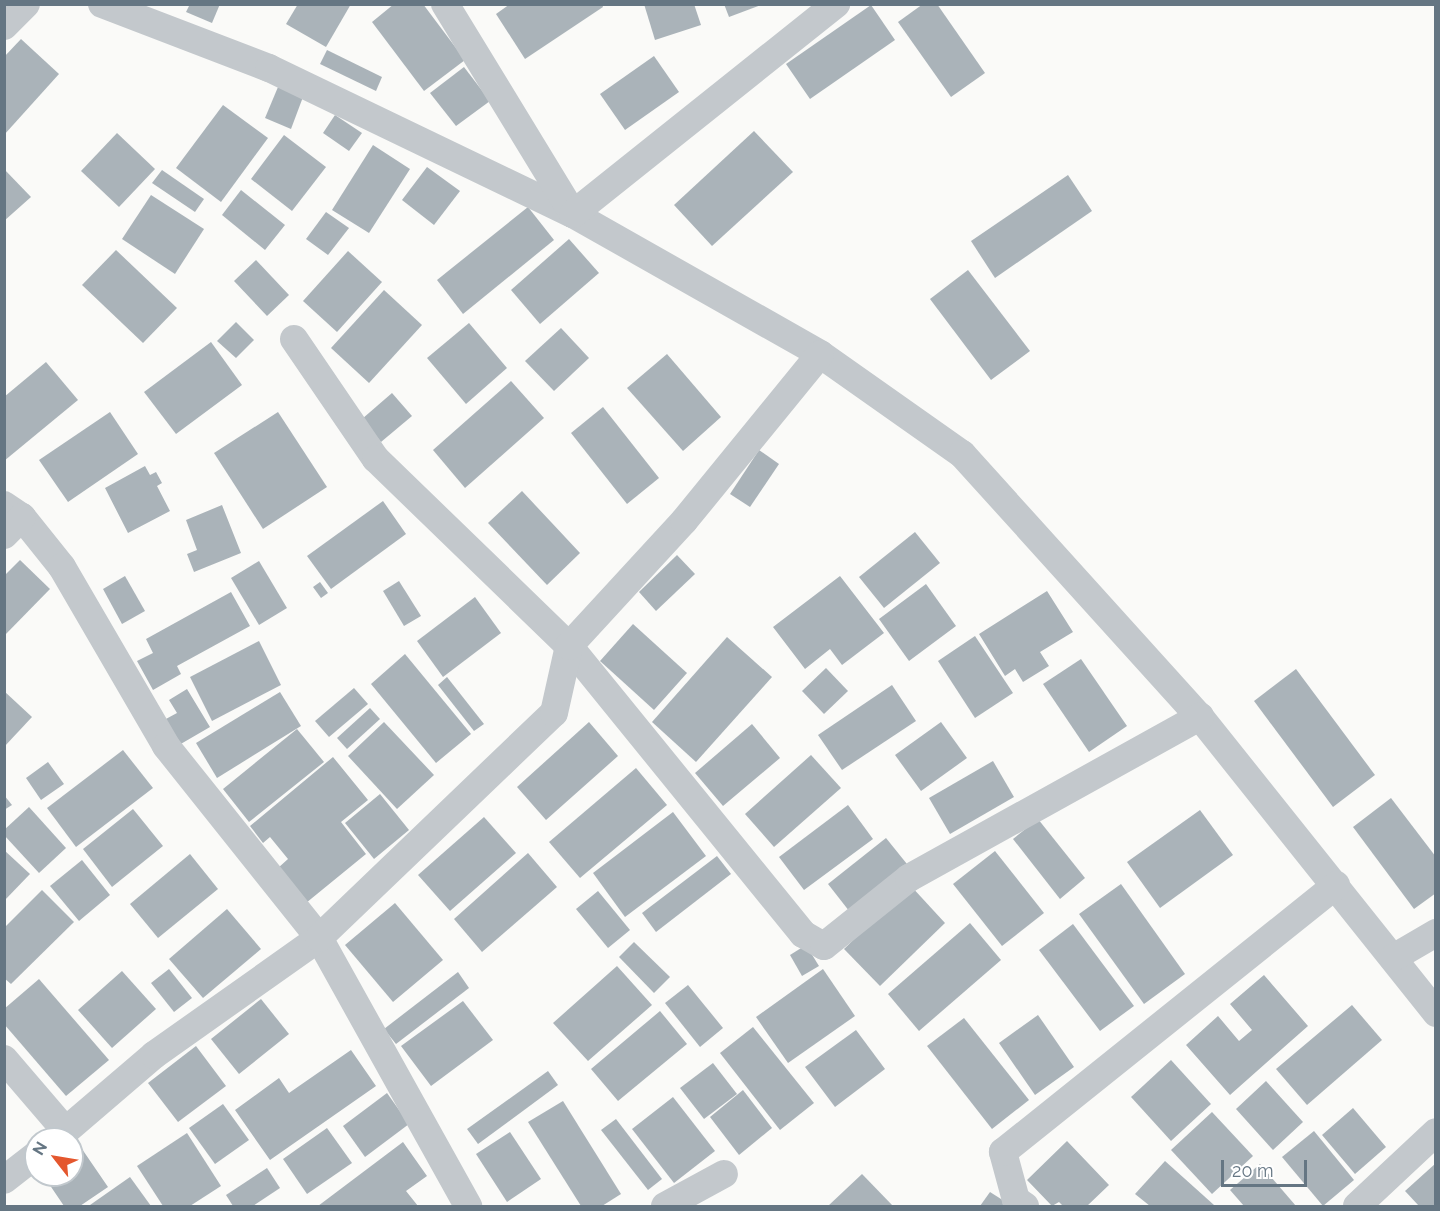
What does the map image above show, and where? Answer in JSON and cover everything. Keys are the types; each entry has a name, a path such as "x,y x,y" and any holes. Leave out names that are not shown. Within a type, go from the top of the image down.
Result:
{"street":[{"path":"4,26 26,4"},
{"path":"102,4 269,68 573,214 820,354 962,454 1200,717 1436,1013"},
{"path":"445,4 573,214"},
{"path":"573,214 836,4"},
{"path":"294,339 376,459 569,646 803,934 824,946 909,878 1200,717"},
{"path":"70,1127 154,1055 319,938 555,713 569,646 684,521 820,354"},
{"path":"10,519 62,567 166,746 319,938 468,1206"},
{"path":"1025,1206 1016,1200 1003,1152 1336,885"},
{"path":"1393,958 1436,933"},
{"path":"4,1059 55,1127"},
{"path":"1357,1206 1436,1132"},
{"path":"4,1180 24,1164"},
{"path":"665,1206 724,1174"}],"building":[{"path":"190,4 220,4 212,23 186,12"},
{"path":"298,4 351,4 326,47 286,24"},
{"path":"394,4 423,4 465,60 424,91 372,22"},
{"path":"510,4 602,4 603,7 525,59 496,14"},
{"path":"644,4 694,4 701,25 655,40"},
{"path":"724,4 761,4 761,5 729,17"},
{"path":"923,4 937,4 985,73 951,97 898,22"},
{"path":"871,5 895,40 810,99 786,64"},
{"path":"21,39 59,74 4,135 4,57"},
{"path":"327,50 382,77 376,91 320,64"},
{"path":"654,56 679,92 625,130 600,94"},
{"path":"464,67 490,101 456,126 430,93"},
{"path":"278,87 303,97 291,129 265,118"},
{"path":"223,105 268,138 221,202 176,168"},
{"path":"335,115 362,133 349,151 323,133"},
{"path":"754,131 793,172 712,246 674,205"},
{"path":"117,133 155,169 119,207 81,171"},
{"path":"284,135 326,167 292,211 251,179"},
{"path":"373,145 410,169 369,233 332,210"},
{"path":"427,167 460,191 434,225 402,200"},
{"path":"4,169 31,197 4,221"},
{"path":"162,170 204,199 195,212 152,183"},
{"path":"1068,175 1092,211 995,278 971,241"},
{"path":"241,190 285,225 265,250 222,215"},
{"path":"151,195 204,229 175,274 122,239"},
{"path":"528,207 554,240 463,314 437,280"},
{"path":"326,212 349,228 328,255 306,239"},
{"path":"569,239 599,273 540,324 511,290"},
{"path":"116,250 177,308 143,343 82,285"},
{"path":"348,251 382,282 337,332 303,301"},
{"path":"256,260 289,295 267,316 234,281"},
{"path":"968,270 1030,351 991,380 930,299"},
{"path":"384,290 422,325 369,383 331,348"},
{"path":"236,322 254,340 236,358 217,341"},
{"path":"469,323 507,368 466,404 427,358"},
{"path":"561,328 589,358 554,391 525,361"},
{"path":"211,342 242,385 176,434 144,392"},
{"path":"667,354 721,417 683,451 627,388"},
{"path":"46,362 78,400 4,461 4,397"},
{"path":"511,381 544,418 465,488 433,450"},
{"path":"392,393 412,416 381,442 362,419"},
{"path":"603,407 659,478 627,504 571,433"},
{"path":"110,412 138,454 68,502 39,460"},
{"path":"278,412 327,487 263,529 214,453"},
{"path":"759,450 779,464 750,507 730,494"},
{"path":"145,466 150,475 156,472 162,483 157,486 170,511 128,533 105,488"},
{"path":"522,491 580,553 547,585 488,523"},
{"path":"383,501 406,534 331,589 307,556"},
{"path":"222,505 241,553 194,572 187,554 197,550 186,520"},
{"path":"915,532 940,563 884,608 859,577"},
{"path":"677,555 695,574 656,611 639,592"},
{"path":"20,560 50,589 4,636 4,576"},
{"path":"259,561 287,608 259,625 231,578"},
{"path":"125,576 145,611 122,624 103,589"},
{"path":"840,576 884,633 842,665 830,649 805,669 773,627"},
{"path":"399,581 421,616 404,626 383,591"},
{"path":"320,582 328,593 321,598 313,587"},
{"path":"926,584 956,626 909,661 879,619"},
{"path":"1047,591 1073,632 1040,652 1049,666 1023,682 1015,669 1005,676 979,634"},
{"path":"231,592 250,626 177,666 181,674 153,690 137,661 153,653 146,639"},
{"path":"475,597 501,633 443,677 417,641"},
{"path":"633,624 687,673 654,710 600,661"},
{"path":"975,636 1013,693 975,718 938,661"},
{"path":"727,637 772,677 696,762 652,722"},
{"path":"259,641 281,685 212,721 190,677"},
{"path":"405,654 471,734 436,763 371,684"},
{"path":"1081,659 1127,726 1089,752 1043,684"},
{"path":"826,668 848,691 824,714 802,691"},
{"path":"1296,669 1375,775 1333,807 1254,701"},
{"path":"447,677 484,724 474,731 438,685"},
{"path":"892,685 916,721 842,770 818,735"},
{"path":"354,688 368,704 329,737 315,721"},
{"path":"187,689 210,727 179,745 164,720 177,713 169,700"},
{"path":"4,691 32,717 4,747"},
{"path":"280,692 301,726 217,778 196,743"},
{"path":"370,708 380,719 347,749 337,738"},
{"path":"384,722 434,775 397,809 348,756"},
{"path":"589,722 618,756 546,820 517,787"},
{"path":"941,722 967,758 921,791 895,755"},
{"path":"752,724 780,758 723,806 695,773"},
{"path":"297,729 324,762 249,822 223,789"},
{"path":"123,750 153,788 76,847 47,808"},
{"path":"811,755 841,788 774,847 745,814"},
{"path":"333,757 368,800 341,822 366,854 306,903 278,868 288,859 270,837 263,843 250,826"},
{"path":"993,761 1014,797 950,834 929,798"},
{"path":"48,762 64,784 41,800 26,778"},
{"path":"636,768 667,805 580,878 549,842"},
{"path":"380,794 409,830 374,859 345,823"},
{"path":"4,795 12,805 4,810"},
{"path":"1391,798 1436,857 1436,893 1414,909 1353,827"},
{"path":"848,805 873,839 804,890 779,857"},
{"path":"29,807 66,848 39,873 4,835 4,830"},
{"path":"133,809 163,846 112,887 83,849"},
{"path":"1200,810 1233,855 1160,908 1127,862"},
{"path":"673,812 706,856 625,917 593,873"},
{"path":"484,817 516,853 450,911 418,875"},
{"path":"1038,819 1085,878 1060,899 1013,839"},
{"path":"886,838 911,869 853,916 828,884"},
{"path":"4,850 30,874 4,901"},
{"path":"995,851 1044,913 1002,946 953,884"},
{"path":"528,853 557,887 482,952 454,919"},
{"path":"190,854 218,889 158,938 130,904"},
{"path":"717,856 731,874 656,932 642,913"},
{"path":"82,860 110,895 79,921 50,886"},
{"path":"1121,884 1185,974 1144,1004 1079,914"},
{"path":"910,885 945,923 880,986 844,949"},
{"path":"42,890 74,922 11,984 4,978 4,928"},
{"path":"598,891 630,930 608,948 576,909"},
{"path":"395,903 443,960 393,1002 345,945"},
{"path":"227,909 261,949 203,998 169,959"},
{"path":"970,923 1001,960 919,1031 888,994"},
{"path":"1073,924 1134,1006 1100,1031 1039,950"},
{"path":"634,942 670,977 654,993 619,957"},
{"path":"806,945 819,966 802,976 790,955"},
{"path":"617,966 652,1005 588,1061 553,1023"},
{"path":"169,969 192,998 174,1012 151,983"},
{"path":"823,969 855,1016 788,1063 756,1017"},
{"path":"122,971 156,1009 112,1048 78,1010"},
{"path":"458,972 469,988 396,1044 384,1029"},
{"path":"1264,975 1308,1026 1230,1095 1186,1045 1218,1016 1239,1041 1252,1030 1230,1004"},
{"path":"39,979 109,1060 66,1096 4,1024 4,1009"},
{"path":"688,985 723,1028 700,1047 665,1003"},
{"path":"261,999 289,1034 239,1074 211,1039"},
{"path":"463,1001 493,1040 431,1086 401,1046"},
{"path":"1352,1005 1382,1040 1307,1105 1276,1069"},
{"path":"660,1011 687,1044 618,1101 591,1069"},
{"path":"1038,1015 1074,1067 1035,1095 999,1043"},
{"path":"964,1018 1029,1100 992,1129 927,1046"},
{"path":"753,1027 814,1103 780,1130 720,1053"},
{"path":"856,1030 885,1069 835,1107 805,1067"},
{"path":"196,1046 226,1086 178,1122 148,1083"},
{"path":"351,1050 376,1086 270,1160 235,1110 279,1078 289,1093"},
{"path":"1171,1060 1211,1104 1171,1141 1131,1097"},
{"path":"713,1063 737,1094 704,1119 680,1088"},
{"path":"548,1071 558,1085 478,1144 467,1129"},
{"path":"1266,1081 1303,1122 1273,1150 1236,1109"},
{"path":"743,1090 772,1128 739,1155 710,1117"},
{"path":"387,1093 409,1124 365,1157 343,1126"},
{"path":"673,1097 715,1151 674,1183 632,1129"},
{"path":"563,1101 621,1194 602,1206 581,1206 528,1122"},
{"path":"223,1104 249,1140 215,1164 189,1128"},
{"path":"1353,1108 1386,1147 1355,1174 1322,1135"},
{"path":"1212,1112 1253,1156 1212,1194 1171,1150"},
{"path":"616,1119 662,1179 648,1190 601,1130"},
{"path":"327,1128 352,1163 307,1194 283,1159"},
{"path":"1314,1131 1354,1180 1323,1206 1282,1157"},
{"path":"510,1132 541,1179 507,1202 476,1154"},
{"path":"187,1133 221,1186 190,1206 163,1206 137,1166"},
{"path":"1067,1141 1109,1185 1087,1206 1063,1206 1059,1202 1052,1206 1027,1180"},
{"path":"403,1142 427,1176 406,1191 418,1206 318,1206"},
{"path":"84,1152 108,1187 80,1206 64,1206 51,1187 84,1187"},
{"path":"1165,1161 1214,1205 1150,1206 1135,1194"},
{"path":"1436,1163 1436,1206 1419,1206 1405,1191"},
{"path":"1260,1164 1296,1206 1244,1206 1230,1190"},
{"path":"267,1168 280,1188 253,1206 233,1206 226,1195"},
{"path":"862,1174 893,1206 828,1206"},
{"path":"130,1177 151,1206 90,1205"},
{"path":"990,1192 1012,1206 980,1206"}]}
